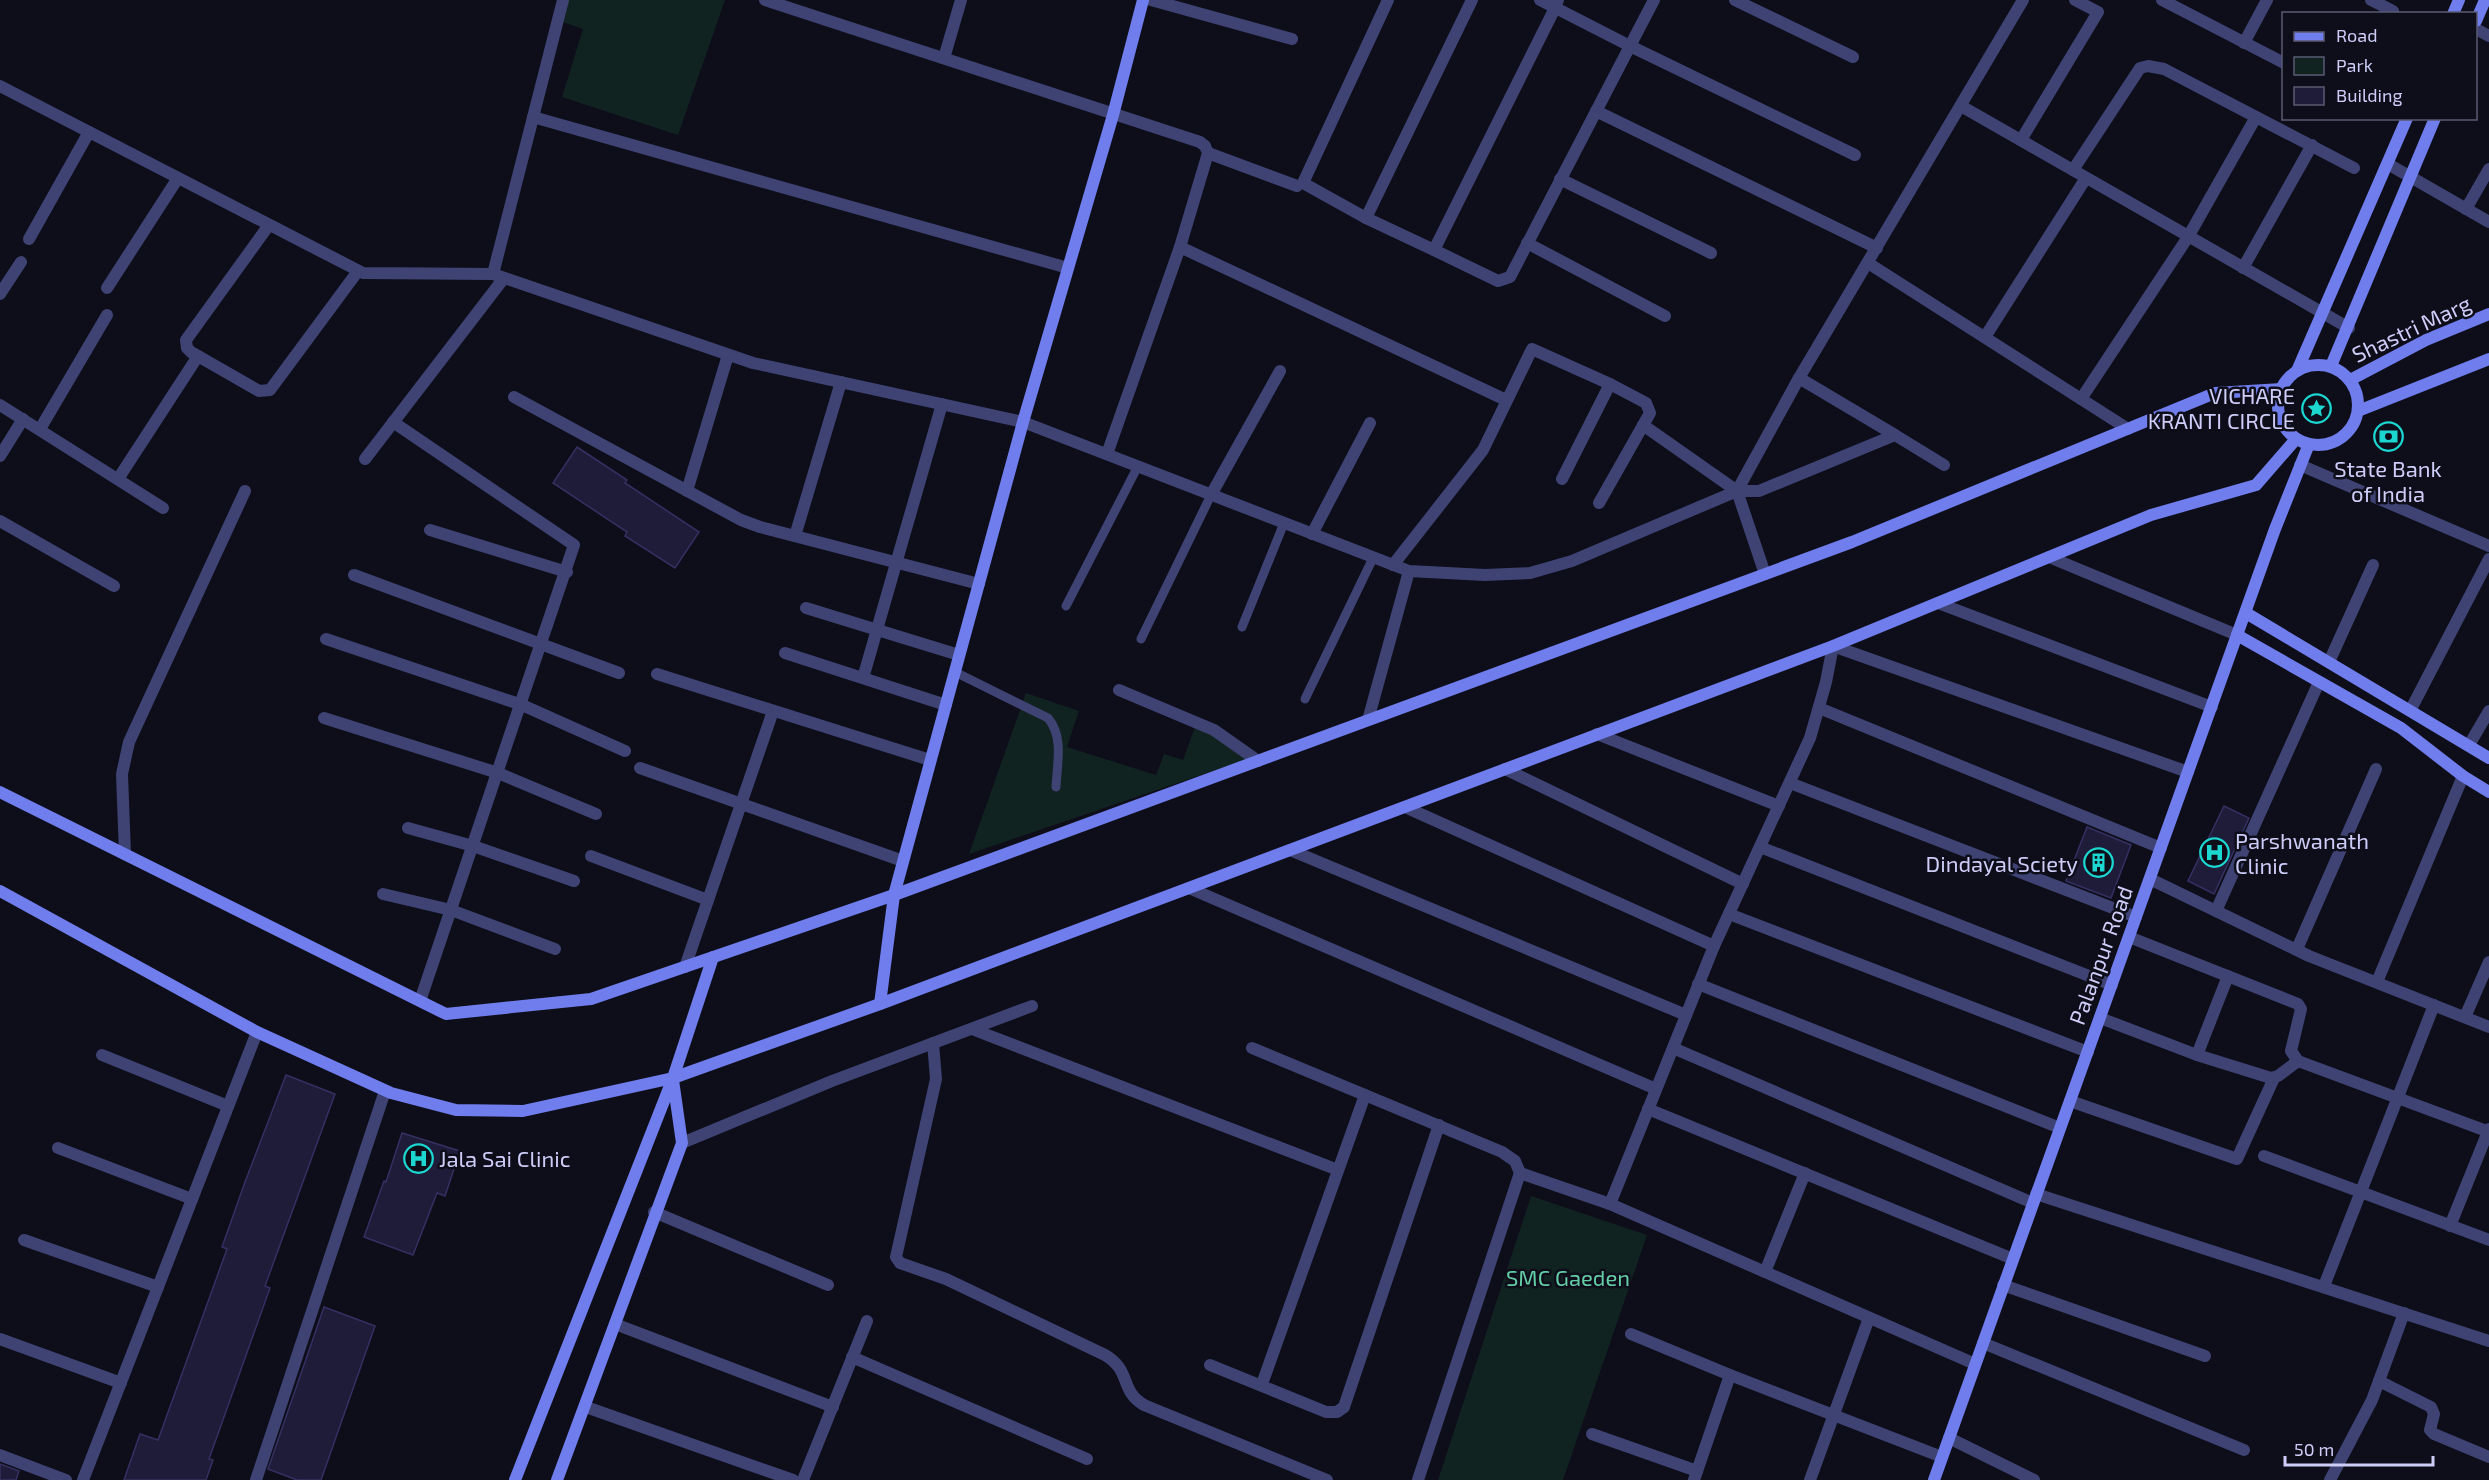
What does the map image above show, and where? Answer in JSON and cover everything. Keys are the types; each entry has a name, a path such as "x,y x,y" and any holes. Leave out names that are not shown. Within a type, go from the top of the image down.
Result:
{"street":[{"path":"365,459 498,276 533,117 563,0"},
{"path":"765,0 790,3 1113,115 1200,142 1205,146 1208,153 1180,248 1107,454"},
{"path":"945,58 962,0"},
{"path":"880,1004 894,895 1023,422 1113,115 1143,0"},
{"path":"1151,0 1292,39"},
{"path":"1388,0 1303,183 1366,218 1498,281 1506,281 1654,0"},
{"path":"1366,218 1472,0"},
{"path":"1540,0 1556,4 1630,46 1855,155"},
{"path":"1735,0 1853,57"},
{"path":"1737,491 1799,378 2023,0"},
{"path":"2021,140 2098,12 2075,0"},
{"path":"2162,0 2282,62"},
{"path":"2244,43 2267,0"},
{"path":"2371,0 2393,11"},
{"path":"2477,17 2485,0"},
{"path":"1434,250 1556,4"},
{"path":"2073,170 2140,68 2148,66 2164,69 2354,168"},
{"path":"2,92 88,132 363,273 498,276 753,363 1023,422 1409,571 1485,575 1530,573 1572,561 1737,491 1759,491 1895,435"},
{"path":"1961,106 2349,328"},
{"path":"1596,111 1876,248"},
{"path":"533,117 1068,268"},
{"path":"2081,399 2188,237 2256,117"},
{"path":"2297,371 2308,366 2331,366 2350,380 2359,399 2358,411 2346,434 2335,442 2322,445 2309,444 2296,439 2282,422 2278,400 2282,389 2297,371 2407,120"},
{"path":"2331,366 2349,328 2434,120"},
{"path":"29,239 88,132"},
{"path":"2243,268 2312,145"},
{"path":"1208,153 1297,186"},
{"path":"2388,164 2489,222"},
{"path":"2466,209 2489,169"},
{"path":"107,288 178,178"},
{"path":"1560,178 1711,254"},
{"path":"1985,337 2086,178"},
{"path":"269,225 186,340 187,348 198,357 259,391 270,390 358,271"},
{"path":"1527,243 1665,316"},
{"path":"1180,248 1506,400"},
{"path":"0,294 21,262"},
{"path":"1868,263 2128,429"},
{"name":"Shastri Marg","path":"2350,380 2426,340 2489,314"},
{"path":"40,429 107,315"},
{"path":"1393,565 1483,450 1532,349 1610,384 1650,408 1650,413 1599,503"},
{"path":"687,491 728,355"},
{"path":"118,479 198,357"},
{"path":"2358,411 2489,359"},
{"path":"1211,495 1280,371"},
{"path":"1799,378 1944,465"},
{"path":"795,536 841,382"},
{"path":"1562,479 1610,384"},
{"path":"0,792 446,1014 591,999 894,895 1852,542 2215,393 2282,389"},
{"path":"514,397 741,520 979,584"},
{"path":"863,678 875,629 898,563 942,404"},
{"path":"0,405 163,508"},
{"path":"0,456 23,419"},
{"path":"393,422 572,541 574,550 420,1001"},
{"path":"1312,534 1370,423"},
{"path":"1643,425 1737,491 1765,574"},
{"path":"0,891 257,1032 385,1091 456,1110 523,1111 673,1078 880,1004 1833,646 2151,515 2256,485 2296,439"},
{"name":"Palanpur Road","path":"1934,1480 2237,635 2309,444"},
{"path":"2300,465 2489,546"},
{"path":"125,854 122,774 129,742 245,491"},
{"path":"0,521 114,586"},
{"path":"430,530 567,573"},
{"path":"2049,557 2237,635 2401,728 2463,776 2489,792"},
{"path":"2411,709 2489,559"},
{"path":"2329,662 2373,565"},
{"path":"1368,720 1409,571"},
{"path":"354,575 619,673"},
{"path":"1938,603 2212,707"},
{"path":"806,608 959,655"},
{"path":"2246,612 2411,709 2489,758"},
{"path":"326,639 522,705 626,751"},
{"path":"1610,1204 1714,946 1810,738 1833,646"},
{"path":"1833,646 2188,772"},
{"path":"785,653 946,705"},
{"path":"657,674 930,760"},
{"path":"2216,911 2319,682"},
{"path":"1119,690 1214,730 1258,760"},
{"path":"1819,708 2161,848"},
{"path":"685,967 773,711"},
{"path":"2469,745 2489,711"},
{"path":"324,718 498,773 596,814"},
{"path":"1597,734 1779,806"},
{"path":"640,768 903,861"},
{"path":"1505,769 1743,884"},
{"path":"2297,949 2376,769"},
{"path":"2377,982 2463,776"},
{"path":"1790,783 2136,917"},
{"path":"1404,807 1714,946"},
{"path":"408,828 473,846 574,881"},
{"path":"1760,847 2112,985"},
{"path":"1290,850 1686,1016"},
{"path":"591,856 708,900"},
{"path":"2150,879 2297,949 2489,1027"},
{"path":"1189,888 1656,1089"},
{"path":"383,894 451,910 555,949"},
{"path":"1728,914 2088,1052"},
{"path":"2129,937 2298,1004 2301,1009 2291,1051 2298,1061 2488,1131 2450,1226"},
{"path":"515,1480 638,1161 673,1078 713,957"},
{"path":"2465,1017 2489,963"},
{"path":"2197,1055 2228,976"},
{"path":"1698,984 2060,1128"},
{"path":"2324,1286 2434,1005"},
{"path":"682,1143 832,1081 1032,1006"},
{"path":"2100,1017 2197,1055 2274,1078"},
{"path":"972,1029 1338,1170"},
{"path":"83,1480 257,1032"},
{"path":"933,1043 936,1079 896,1257 900,1263 946,1279 1105,1355 1116,1362 1125,1376 1131,1398 1144,1405 1327,1480"},
{"path":"1252,1048 1502,1152 1515,1161 1520,1173 1418,1480"},
{"path":"1673,1048 2035,1198 2324,1286 2489,1341"},
{"path":"102,1055 228,1106"},
{"path":"2070,1101 2237,1160 2274,1078 2298,1061"},
{"path":"557,1480 586,1407 654,1212 682,1143 673,1078"},
{"path":"256,1480 385,1091"},
{"path":"1262,1384 1365,1095"},
{"path":"1648,1109 2013,1259"},
{"path":"1210,1365 1262,1384 1326,1412 1337,1412 1344,1407 1439,1125"},
{"path":"58,1148 192,1199"},
{"path":"2264,1156 2489,1240"},
{"path":"1520,1173 1610,1204 1975,1364"},
{"path":"1766,1272 1805,1173"},
{"path":"654,1212 828,1285"},
{"path":"24,1240 158,1287"},
{"path":"2003,1285 2205,1356"},
{"path":"2330,1480 2379,1381 2404,1312"},
{"path":"1810,1480 1869,1318"},
{"path":"803,1480 867,1321"},
{"path":"615,1324 832,1407"},
{"path":"1631,1334 1942,1457"},
{"path":"0,1339 121,1383"},
{"path":"1983,1343 2244,1450"},
{"path":"852,1358 1087,1459"},
{"path":"1592,1434 1695,1476 1730,1375"},
{"path":"2379,1381 2431,1407 2434,1410 2430,1430 2434,1434 2489,1457"},
{"path":"586,1407 793,1480"},
{"path":"1949,1438 2034,1480"},
{"path":"0,1455 66,1480"}],"lane":[{"path":"1066,606 1138,466"},
{"path":"1141,639 1211,495"},
{"path":"1242,627 1284,523"},
{"path":"1305,699 1373,558"},
{"path":"955,672 1048,718 1056,728 1058,740 1056,787"}],"green space":[{"path":"568,0 725,0 678,135 562,97 583,29 563,22"},
{"path":"1026,693 1079,711 1067,747 1156,775 1164,754 1183,760 1196,724 1251,758 969,854"},
{"name":"SMC Gaeden","path":"1531,1196 1647,1235 1563,1480 1438,1480"}],"building":[{"path":"577,447 627,480 625,483 699,532 675,568 625,536 627,532 553,483"},
{"path":"2224,806 2249,818 2214,894 2188,881"},
{"name":"Dindayal Sciety","path":"2087,827 2131,845 2111,898 2066,881"},
{"path":"286,1075 335,1094 265,1286 270,1288 209,1459 213,1460 206,1480 124,1480 140,1434 158,1440 227,1249 222,1247"},
{"path":"402,1133 460,1151 445,1196 437,1193 413,1255 364,1237"},
{"path":"324,1307 375,1326 321,1480 297,1480 268,1469"},
{"path":"0,1464 19,1471 16,1480 0,1480"}],"place":[{"name":"VICHARE KRANTI CIRCLE","path":"2316,408"},
{"name":"State Bank of India","path":"2388,436"},
{"name":"Parshwanath Clinic","path":"2214,853"},
{"name":"Dindayal Sciety","path":"2099,863"},
{"name":"Jala Sai Clinic","path":"418,1158"}]}
